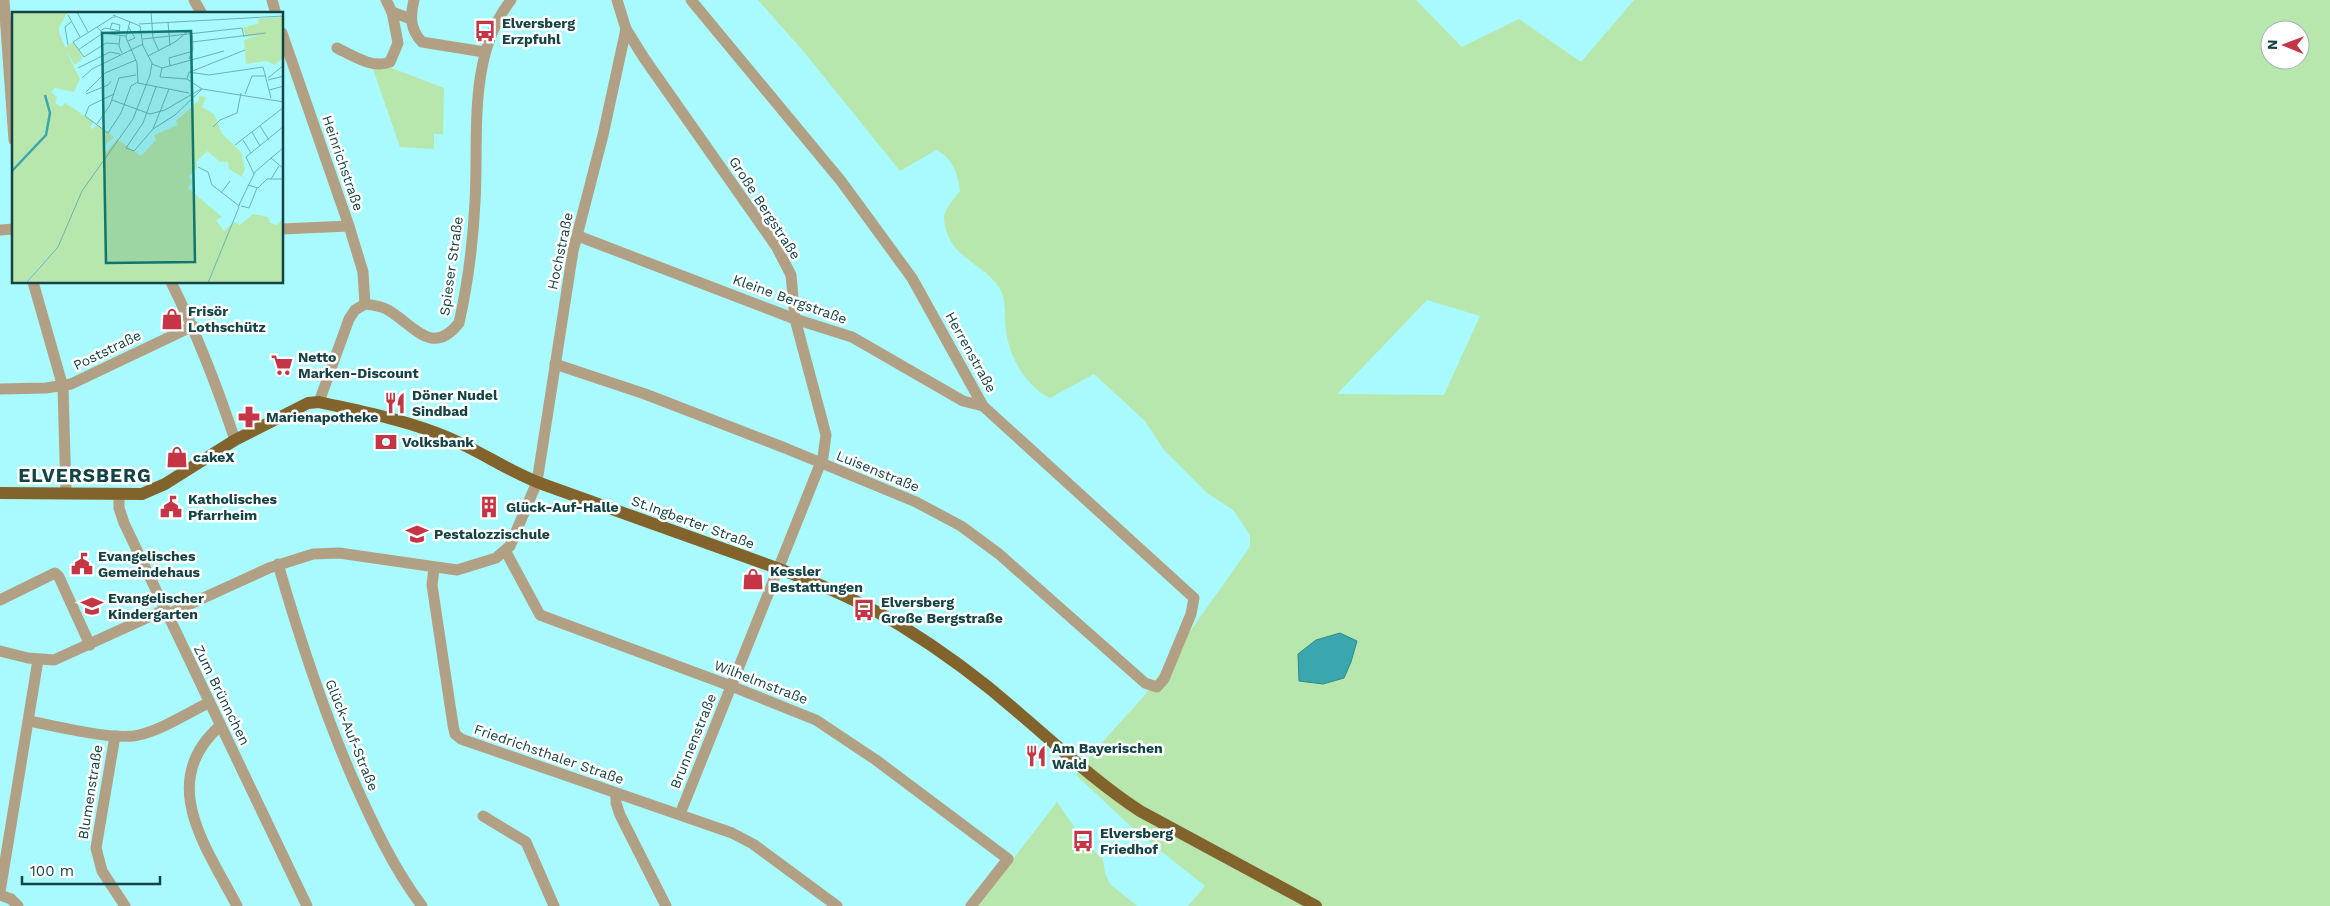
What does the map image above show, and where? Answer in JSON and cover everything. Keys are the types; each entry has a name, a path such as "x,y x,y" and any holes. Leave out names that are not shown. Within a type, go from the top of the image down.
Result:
{"main road":[{"name":"St.Ingberter Straße","path":"0,493 136,495 156,489 236,440 297,407 319,402 405,422 430,430 538,482 779,568 844,594 903,627 998,695 1077,765 1140,810 1316,906"}],"street":[{"path":"4,0 12,113"},
{"path":"194,0 201,12"},
{"path":"337,48 376,64 383,65 390,62 398,43 392,12 386,0"},
{"path":"414,0 411,19 412,29 422,42 484,52"},
{"name":"Spieser Straße","path":"366,304 387,309 432,339 441,339 451,333 459,323 473,235 478,104 484,52 493,28 511,0"},
{"name":"Große Bergstraße","path":"617,0 626,29 644,58 776,246 791,275 795,319 826,435 820,464 779,568"},
{"name":"Herrenstraße","path":"691,0 841,180 912,278 984,406 1194,598 1191,614 1164,679 1157,687 1145,683"},
{"path":"392,12 411,19"},
{"name":"Hochstraße","path":"506,552 514,539 538,482 573,251 603,135 626,29"},
{"name":"Heinrichstraße","path":"284,39 349,226 363,272 366,304"},
{"path":"284,229 349,226"},
{"name":"Kleine Bergstraße","path":"578,236 795,319 852,337 963,401 984,406"},
{"path":"34,284 63,387 66,493"},
{"path":"172,284 193,326 236,440"},
{"path":"319,402 349,319 355,310 366,304"},
{"name":"Poststraße","path":"0,389 63,387 82,380 112,363 193,326"},
{"name":"Luisenstraße","path":"555,364 645,394 916,502 961,526 999,554 1145,683"},
{"name":"Zum Brünnchen","path":"119,495 120,515 208,703 307,906"},
{"path":"0,651 38,660 54,660 278,564 313,554 339,553 448,570 465,568 496,558 506,552"},
{"name":"Wilhelmstraße","path":"506,552 540,615 731,686 816,720 843,736 1008,859 971,906"},
{"name":"Glück-Auf-Straße","path":"278,564 316,690 334,733 384,847 422,906"},
{"name":"Friedrichsthaler Straße","path":"434,568 432,585 456,734 469,743 732,833 754,844 837,906"},
{"name":"Brunnenstraße","path":"680,814 779,568"},
{"path":"0,600 55,574 59,576 90,645"},
{"path":"18,906 0,893 38,660"},
{"path":"29,721 115,736 141,735 208,703"},
{"path":"220,726 200,748 193,762 188,791 190,808 198,831 237,906"},
{"name":"Blumenstraße","path":"115,736 96,848 102,871 125,906"},
{"path":"616,793 616,804 620,815 666,906"},
{"path":"483,816 526,842 554,906"}],"green space":[{"path":"758,0 1416,0 1462,47 1519,19 1581,62 1634,0 2330,0 2330,906 1188,906 1205,886 1137,832 1076,775 1097,748 1144,696 1250,547 1250,535 1233,510 1207,493 1164,450 1145,421 1094,374 1050,398 1033,386 1020,370 1011,350 1006,330 1004,298 1000,289 985,272 959,252 952,244 947,233 944,220 945,212 960,191 956,172 950,162 942,153 936,150 900,171 804,52","holes":["1427,300 1480,316 1444,395 1337,394"]},
{"path":"372,66 389,67 444,88 443,134 434,134 434,149 400,147"},
{"path":"1057,802 1084,841 1103,859 1105,873 1110,884 1137,906 977,906"}],"water":[{"path":"1340,633 1357,641 1344,678 1323,684 1299,681 1298,654 1316,640"}],"place":[{"name":"Elversberg Erzpfuhl","path":"485,31"},
{"name":"Frisör Lothschütz","path":"172,319"},
{"name":"Netto Marken-Discount","path":"282,365"},
{"name":"Döner Nudel Sindbad","path":"395,403"},
{"name":"Marienapotheke","path":"249,417"},
{"name":"Volksbank","path":"386,442"},
{"name":"cakeX","path":"177,457"},
{"name":"Katholisches Pfarrheim","path":"171,507"},
{"name":"Glück-Auf-Halle","path":"489,507"},
{"name":"Pestalozzischule","path":"417,534"},
{"name":"Evangelisches Gemeindehaus","path":"82,564"},
{"name":"Kessler Bestattungen","path":"753,579"},
{"name":"Evangelischer Kindergarten","path":"92,606"},
{"name":"Elversberg Große Bergstraße","path":"864,610"},
{"name":"Am Bayerischen Wald","path":"1036,756"},
{"name":"Elversberg Friedhof","path":"1083,841"}],"district":[{"name":"ELVERSBERG","path":"85,475"}]}
